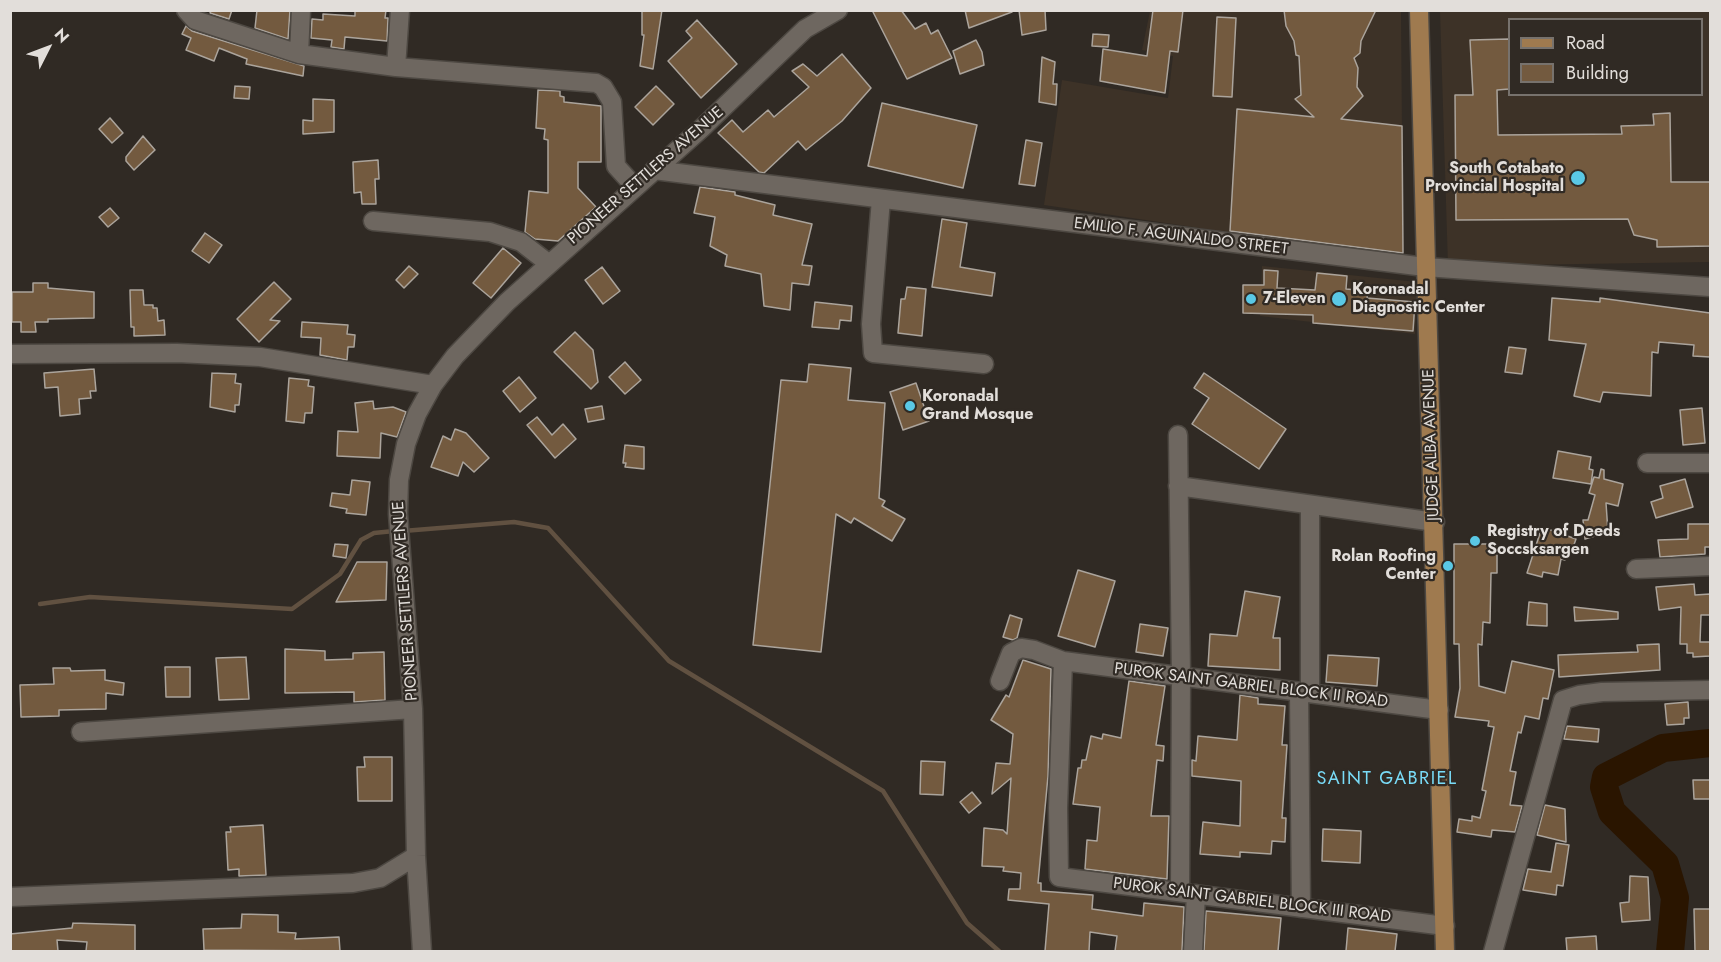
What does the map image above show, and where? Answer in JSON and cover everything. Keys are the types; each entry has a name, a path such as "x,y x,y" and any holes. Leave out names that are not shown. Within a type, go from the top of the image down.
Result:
{"main road":[{"name":"JUDGE ALBA AVENUE","path":"1419,10 1425,267 1435,522 1445,951"}],"street":[{"path":"186,10 195,20 299,54 396,68 596,83 603,87 612,102 616,166 635,187"},
{"path":"299,54 301,10"},
{"path":"396,68 400,10"},
{"name":"PIONEER SETTLERS AVENUE","path":"422,951 416,856 413,710 398,514 399,480 406,444 417,414 433,385 474,334 548,263 742,91 805,29 838,10"},
{"name":"EMILIO F. AGUINALDO STREET","path":"654,170 1425,267 1710,287"},
{"path":"881,199 871,324 873,353 984,364"},
{"path":"372,220 489,232 521,242 548,263"},
{"path":"10,354 177,353 260,357 433,385"},
{"path":"1178,435 1181,676 1188,893 1193,951"},
{"path":"1647,464 1710,463"},
{"path":"1178,486 1435,522"},
{"path":"1301,908 1310,505"},
{"path":"1636,568 1710,566"},
{"name":"PUROK SAINT GABRIEL BLOCK II ROAD","path":"1000,681 1011,653 1021,648 1034,650 1063,661 1439,710"},
{"name":"PUROK SAINT GABRIEL BLOCK III ROAD","path":"1063,661 1058,808 1059,877 1445,926"},
{"path":"1493,951 1563,700 1579,694 1602,692 1710,690"},
{"path":"81,732 413,710"},
{"path":"10,897 353,883 380,878 416,856"}],"shaded area":[{"path":"1150,11 1401,11 1403,258 1044,205 1062,80 1168,98 1173,56 1142,50"},
{"name":"South Cotabato Provincial Hospital","path":"1440,11 1710,11 1710,262 1448,266"},
{"name":"Koronadal Diagnostic Center","path":"1262,266 1417,282 1415,334 1260,316"}],"building":[{"path":"211,10 232,10 229,19 210,13"},
{"path":"257,10 290,10 288,39 255,28"},
{"path":"355,10 386,10 387,41 345,37 344,49 331,47 332,40 311,38 312,19 323,20 323,14 355,16"},
{"path":"642,10 662,10 653,69 640,66 644,35 642,35"},
{"path":"872,10 901,10 915,29 926,23 931,34 938,30 952,58 907,79"},
{"path":"965,10 1012,10 1012,12 969,28"},
{"path":"1019,10 1045,10 1046,30 1022,35"},
{"path":"1153,10 1183,10 1178,52 1170,51 1165,93 1100,81 1103,49 1147,56"},
{"path":"1284,10 1376,10 1361,41 1360,53 1354,58 1358,68 1357,87 1363,96 1341,119 1402,126 1403,253 1230,231 1237,109 1314,117 1295,99 1301,95 1299,56 1296,55 1294,41 1286,26"},
{"path":"1217,17 1236,18 1232,97 1213,96"},
{"path":"697,20 737,64 701,98 668,61 692,38 686,31"},
{"path":"186,26 192,31 304,66 303,76 246,64 247,59 219,48 214,61 186,50 191,38 182,34"},
{"path":"1093,34 1109,35 1108,47 1092,46"},
{"path":"1508,39 1508,89 1497,90 1498,135 1622,134 1621,126 1654,125 1653,114 1670,113 1671,182 1710,182 1710,246 1657,247 1657,240 1634,235 1628,219 1456,220 1455,95 1473,95 1470,40"},
{"path":"976,40 982,52 984,65 960,74 953,51"},
{"path":"842,54 871,88 842,121 806,150 798,141 764,173 759,172 718,133 732,120 743,132 768,110 774,117 809,87 792,71 803,64 817,76"},
{"path":"1042,57 1055,62 1053,84 1057,84 1056,105 1039,102"},
{"path":"235,86 250,87 249,99 234,98"},
{"path":"656,86 674,104 653,125 635,107"},
{"path":"538,90 560,91 564,102 601,106 601,162 578,162 578,188 596,207 558,241 535,239 525,232 529,191 548,193 548,140 544,139 545,129 536,128"},
{"path":"313,99 334,100 334,132 303,134 303,120 313,121"},
{"path":"882,103 977,125 963,188 868,166"},
{"path":"110,118 123,133 112,143 99,129"},
{"path":"143,136 155,150 134,170 126,161 126,157"},
{"path":"1026,140 1042,143 1035,186 1019,184"},
{"path":"378,160 379,179 375,179 376,204 362,204 361,192 354,193 353,162"},
{"path":"700,187 735,192 735,195 775,205 773,215 812,224 802,265 812,266 809,285 792,283 790,310 764,306 761,274 725,266 727,255 710,246 715,217 694,213"},
{"path":"110,208 119,218 108,227 99,217"},
{"path":"942,219 967,223 960,267 995,273 992,296 932,287"},
{"path":"205,233 222,245 209,263 192,251"},
{"path":"503,248 521,263 491,298 473,283"},
{"path":"409,266 418,274 404,288 396,280"},
{"path":"602,267 620,291 603,304 585,280"},
{"name":"Koronadal Diagnostic Center","path":"1264,270 1278,271 1277,288 1315,290 1317,273 1347,276 1346,289 1368,291 1367,298 1415,302 1413,331 1313,323 1313,315 1243,313 1243,285 1264,285"},
{"path":"274,282 291,299 270,320 280,321 259,342 237,319"},
{"path":"33,283 48,283 48,288 94,292 94,318 48,319 48,322 35,322 36,332 21,332 21,322 12,322 12,292 33,292"},
{"path":"907,287 926,289 922,336 898,333 901,299 905,299"},
{"path":"130,290 143,290 144,305 153,305 153,308 157,308 158,321 164,320 165,335 134,336 134,327 131,327"},
{"path":"1552,298 1600,302 1600,298 1710,313 1710,357 1693,356 1694,345 1659,342 1658,353 1652,352 1651,396 1603,392 1600,402 1574,396 1586,344 1549,340"},
{"path":"815,302 852,306 851,321 840,320 839,329 812,327"},
{"path":"302,322 348,325 347,334 355,335 354,347 348,347 347,360 320,355 321,338 301,337"},
{"path":"575,332 593,350 598,382 591,389 554,352"},
{"path":"1509,347 1526,349 1522,374 1505,372"},
{"path":"625,362 641,380 625,394 609,377"},
{"path":"809,364 851,368 848,400 885,403 879,498 885,501 882,506 905,519 892,541 854,518 851,523 836,514 821,652 753,645 781,380 807,382"},
{"path":"94,369 96,391 90,391 91,398 79,399 80,414 60,416 58,387 45,388 44,373"},
{"path":"212,373 236,374 235,383 241,384 239,405 235,405 235,412 210,407"},
{"path":"1204,373 1286,429 1259,469 1192,424 1209,398 1194,388"},
{"path":"519,377 536,398 520,412 503,391"},
{"path":"289,378 309,380 308,386 314,387 312,413 305,413 304,423 286,421"},
{"name":"Koronadal Grand Mosque","path":"916,383 929,421 903,430 890,392"},
{"path":"373,401 374,409 393,407 406,412 397,437 381,433 380,458 337,456 338,431 358,432 355,403"},
{"path":"602,406 604,419 588,422 585,409"},
{"path":"1702,408 1705,443 1683,445 1680,410"},
{"path":"537,417 552,435 563,424 576,439 555,458 527,425"},
{"path":"455,429 466,433 489,458 474,472 463,462 458,476 431,467 443,436 451,440"},
{"path":"625,445 644,447 644,469 625,467 626,463 623,463"},
{"path":"1558,451 1591,457 1589,469 1593,470 1591,484 1553,478"},
{"path":"1601,469 1604,470 1604,479 1623,484 1618,506 1606,503 1608,532 1585,539 1583,520 1588,520 1595,495 1589,493 1594,477 1599,478"},
{"path":"1685,479 1693,507 1656,518 1651,502 1663,498 1660,486"},
{"path":"352,480 370,482 366,515 346,513 347,509 330,506 332,493 350,495"},
{"path":"1688,524 1710,524 1710,547 1705,547 1705,554 1660,557 1658,540 1688,539"},
{"path":"1542,527 1576,539 1570,556 1565,554 1565,560 1561,559 1558,575 1543,572 1542,577 1527,573"},
{"path":"335,544 348,545 346,558 333,556"},
{"path":"1454,544 1497,544 1497,573 1491,573 1490,623 1483,622 1482,645 1478,644 1479,686 1505,693 1512,661 1554,670 1548,699 1543,698 1539,719 1525,716 1521,733 1518,732 1510,771 1516,772 1510,805 1522,806 1515,832 1492,830 1491,837 1457,832 1459,819 1472,821 1472,816 1480,818 1486,791 1482,790 1494,727 1488,726 1489,721 1455,717 1460,688 1459,644 1454,644"},
{"path":"357,562 387,562 386,600 336,602"},
{"path":"1078,570 1115,581 1095,647 1058,636"},
{"path":"1694,584 1695,595 1710,594 1710,615 1701,615 1700,642 1710,642 1710,656 1693,657 1693,653 1687,653 1687,644 1680,644 1681,607 1659,610 1656,587"},
{"path":"1245,591 1280,597 1273,638 1280,638 1280,670 1208,666 1210,634 1237,636"},
{"path":"1529,602 1547,604 1547,626 1527,625"},
{"path":"1574,607 1618,612 1618,619 1575,621"},
{"path":"1010,615 1022,619 1017,638 1013,640 1003,637"},
{"path":"1140,624 1168,628 1163,656 1136,652"},
{"path":"1659,644 1660,670 1559,677 1558,655 1638,652 1637,645"},
{"path":"285,649 325,651 325,660 353,659 353,653 384,652 385,700 354,702 354,692 285,693"},
{"path":"1328,655 1379,658 1377,686 1326,682"},
{"path":"246,657 249,699 219,700 216,658"},
{"path":"1023,660 1051,669 1048,776 1038,883 1041,883 1041,891 1093,895 1092,909 1143,916 1144,903 1184,907 1182,951 1115,951 1117,936 1090,932 1089,951 1045,951 1049,904 1008,900 1009,889 1020,889 1021,873 1003,871 1004,867 982,866 984,828 1003,830 1007,834 1011,778 992,794 996,763 1010,764 1013,734 991,720 1006,695 1009,697"},
{"path":"165,667 190,667 190,697 166,697"},
{"path":"53,668 70,668 71,671 105,670 105,680 124,683 123,695 106,693 106,709 59,710 59,716 21,717 20,685 54,684"},
{"path":"1129,681 1165,686 1156,745 1164,746 1163,761 1157,760 1151,816 1169,816 1167,879 1085,869 1087,840 1097,841 1100,807 1073,804 1078,768 1081,768 1082,760 1086,760 1091,736 1102,739 1103,734 1121,738"},
{"path":"1240,695 1258,698 1258,704 1285,706 1282,745 1287,745 1282,818 1286,818 1285,842 1272,841 1271,854 1240,852 1240,857 1200,854 1203,822 1240,826 1241,781 1192,776 1192,760 1196,761 1198,736 1237,740"},
{"path":"1688,702 1689,718 1684,718 1684,724 1667,725 1665,704"},
{"path":"1567,726 1599,729 1598,742 1564,739"},
{"path":"364,757 392,757 392,801 358,801 357,767 365,767"},
{"path":"921,761 945,762 943,795 920,794"},
{"path":"1693,780 1710,780 1710,799 1694,799"},
{"path":"972,792 981,803 969,813 960,802"},
{"path":"1545,805 1565,809 1566,842 1537,835"},
{"path":"263,825 266,875 239,876 239,869 228,870 226,832 231,832 230,827"},
{"path":"1323,829 1361,831 1360,863 1322,861"},
{"path":"1556,843 1569,845 1563,886 1557,885 1556,895 1523,890 1528,869 1551,872"},
{"path":"1630,876 1648,877 1650,920 1622,922 1620,903 1629,902"},
{"path":"1694,909 1710,909 1710,951 1695,951"},
{"path":"1206,911 1281,918 1278,951 1204,951"},
{"path":"242,914 278,915 278,932 296,933 295,939 339,937 340,951 204,950 203,929 241,928"},
{"path":"73,923 135,925 135,951 86,951 87,942 57,940 58,951 10,951 10,934 72,928"},
{"path":"1348,928 1397,934 1395,951 1346,951"},
{"path":"1596,936 1597,951 1567,951 1566,938"}],"waterway":[{"path":"403,531 514,522 548,528 669,661 883,791 967,923 1000,952"},
{"path":"40,604 90,597 292,609 340,574 361,540 374,533 394,531"},
{"path":"1670,952 1675,898 1665,864 1612,812 1604,787 1606,777 1663,748 1710,743"}],"place":[{"name":"South Cotabato Provincial Hospital","path":"1578,178"},
{"name":"7-Eleven","path":"1251,299"},
{"name":"Koronadal Diagnostic Center","path":"1339,299"},
{"name":"Koronadal Grand Mosque","path":"910,406"},
{"name":"Registry of Deeds Soccsksargen","path":"1475,541"},
{"name":"Rolan Roofing Center","path":"1448,566"}],"district":[{"name":"SAINT GABRIEL","path":"1387,780"}]}
